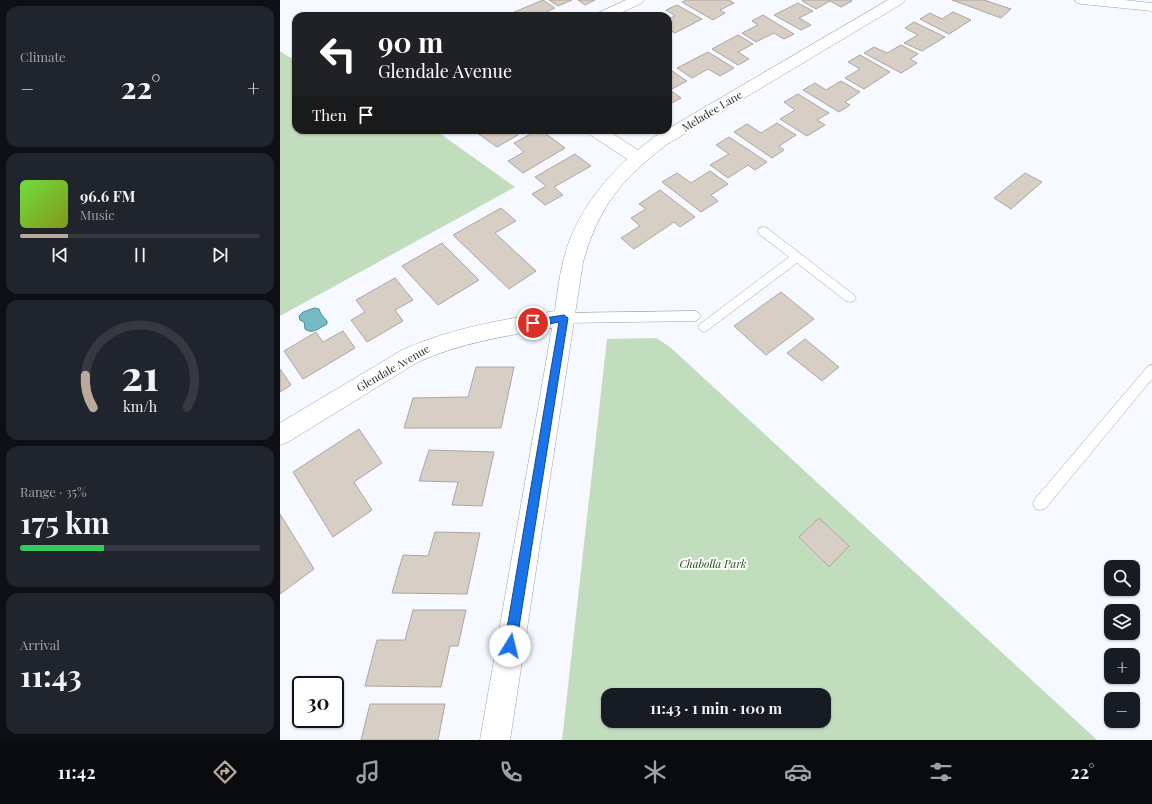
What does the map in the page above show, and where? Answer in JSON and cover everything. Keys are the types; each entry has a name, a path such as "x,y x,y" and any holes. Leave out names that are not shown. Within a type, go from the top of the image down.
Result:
{"street":[{"path":"612,12 637,0"},
{"name":"Meladee Lane","path":"672,134 898,0"},
{"path":"1082,0 1152,7"},
{"path":"601,134 638,158"},
{"name":"Meladee Lane","path":"495,740 573,262 583,232 596,207 614,182 638,158 672,134"},
{"name":"Glendale Avenue","path":"280,435 428,346 457,337 564,318"}],"lane":[{"path":"763,232 850,298"},
{"path":"704,327 797,257"},
{"path":"564,318 695,316"},
{"path":"1040,504 1152,370"}],"green space":[{"path":"280,51 292,58 292,134 441,134 515,187 280,316"},
{"name":"Chabolla Park","path":"656,338 670,347 1097,740 562,740 607,339"}],"water":[{"path":"314,308 319,309 327,321 327,324 316,330 308,331 305,329 304,322 300,320 299,316 303,312"}],"building":[{"path":"543,0 555,8 546,12 514,12"},
{"path":"549,0 572,0 558,6"},
{"path":"578,0 595,0 585,5"},
{"path":"686,0 729,0 734,3 720,10 725,13 713,20 682,2"},
{"path":"803,0 852,1 841,7 830,1 816,9 802,1"},
{"path":"952,0 984,0 1011,9 1001,18"},
{"path":"798,3 813,11 799,18 811,25 801,30 774,15"},
{"path":"677,5 702,19 675,33 672,31 672,17 675,16 672,12 666,10"},
{"path":"953,12 971,20 949,34 920,19 930,13 942,19"},
{"path":"763,15 794,34 784,39 774,33 756,42 742,33 758,25 752,21"},
{"path":"914,22 945,37 922,51 904,43 918,35 905,28"},
{"path":"738,35 753,44 738,52 749,59 738,65 712,49"},
{"path":"901,45 918,54 910,59 917,63 901,73 864,53 874,47 887,53"},
{"path":"708,52 734,68 720,76 708,69 692,78 677,68"},
{"path":"860,55 890,72 864,89 845,78 860,69 848,62"},
{"path":"672,71 687,81 672,89"},
{"path":"841,81 860,92 845,102 850,105 839,112 803,90 815,83 826,90"},
{"path":"672,91 681,98 672,103"},
{"path":"798,94 829,113 817,120 825,125 807,136 780,119 795,110 784,102"},
{"path":"777,123 796,135 779,146 784,150 772,158 734,132 747,124 761,133"},
{"path":"479,134 518,135 497,147"},
{"path":"531,134 546,134 565,148 523,173 508,161 524,152 514,143"},
{"path":"729,137 767,162 755,170 748,165 728,178 710,165 729,154 716,145"},
{"path":"575,154 591,166 554,187 563,195 545,205 532,194 546,186 535,177"},
{"path":"710,171 728,184 711,195 718,201 701,212 662,182 677,173 691,183"},
{"path":"1025,173 1042,182 1011,209 994,198"},
{"path":"660,190 695,217 680,227 674,222 634,249 621,238 640,226 631,218 646,209 639,204"},
{"path":"501,208 516,221 495,233 536,271 509,289 453,235"},
{"path":"442,243 479,280 438,305 402,266"},
{"path":"395,278 413,300 395,310 403,321 367,342 351,320 365,312 356,300"},
{"path":"781,292 814,319 766,355 734,326"},
{"path":"343,331 355,348 303,379 284,351 316,332 323,342"},
{"path":"805,339 839,367 822,381 787,353"},
{"path":"476,367 514,367 501,428 404,428 413,398 468,397"},
{"path":"280,369 291,385 280,392"},
{"path":"359,429 382,463 354,482 372,510 333,537 293,472"},
{"path":"429,450 494,452 482,506 452,505 458,482 419,481"},
{"path":"280,514 314,569 280,594"},
{"path":"819,518 849,546 829,567 799,537"},
{"path":"435,532 480,533 467,594 392,593 403,555 428,556"},
{"path":"413,610 466,610 458,646 450,646 441,687 365,686 377,640 405,640"},
{"path":"370,704 445,704 438,740 361,740"}],"route":[{"path":"510,646 564,318 533,323"}]}
